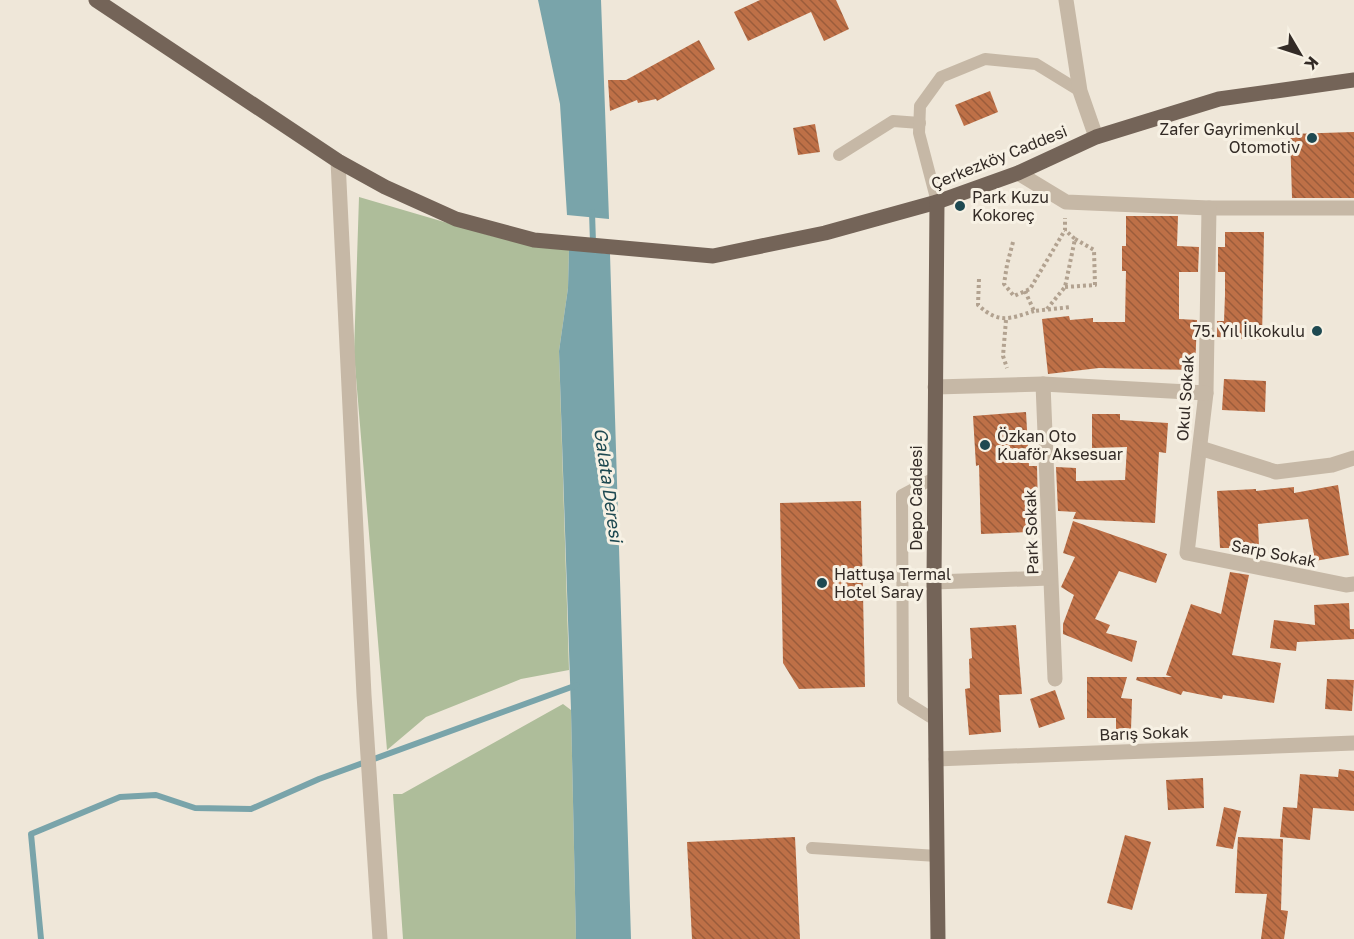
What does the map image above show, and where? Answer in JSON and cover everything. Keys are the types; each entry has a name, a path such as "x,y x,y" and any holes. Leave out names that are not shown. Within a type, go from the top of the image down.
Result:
{"main road":[{"name":"Çerkezköy Caddesi","path":"96,0 338,161 385,187 456,219 534,240 712,256 825,233 937,202 1018,173 1096,137 1219,99 1354,80"},
{"name":"Depo Caddesi","path":"937,202 934,582 938,939"}],"street":[{"path":"1066,0 1080,91 1096,137"},
{"path":"338,161 364,695 380,939"},
{"path":"1018,173 1066,202 1209,208 1354,208"},
{"name":"Okul Sokak","path":"1187,553 1206,393 1209,208"},
{"path":"935,387 1042,384 1206,393"},
{"name":"Park Sokak","path":"1042,384 1054,679"},
{"path":"1200,448 1276,472 1332,465 1354,458"},
{"name":"Sarp Sokak","path":"1187,553 1346,585 1354,584"},
{"path":"934,582 1050,578"},
{"name":"Barış Sokak","path":"936,759 1354,743"}],"lane":[{"path":"937,202 919,133 920,106 941,77 985,59 1036,64 1080,91"},
{"path":"839,155 893,121 920,123"},
{"path":"934,478 902,495 903,700 935,720"},
{"path":"812,848 937,856"}],"path":[{"path":"1013,242 1006,265 1004,284 1014,296 1030,289 1065,230 1066,202"},
{"path":"1065,230 1094,250 1095,285 1065,287"},
{"path":"1047,309 1065,287 1075,239"},
{"path":"979,279 978,305 988,315 1006,320 1047,309 1071,307"},
{"path":"1025,291 1034,312"},
{"path":"1006,320 1004,356 1012,386"}],"green space":[{"path":"359,197 492,236 569,249 568,288 559,351 569,670 521,679 426,717 387,750 354,353"},
{"path":"563,704 571,710 576,939 403,939 393,794 402,794"}],"water":[{"path":"538,0 601,0 609,219 567,215 560,104"},
{"path":"569,249 610,254 631,939 576,939 559,351 568,288"}],"building":[{"path":"760,0 836,0 849,29 824,41 811,12 748,41 734,12"},
{"path":"699,40 715,69 657,101 656,99 638,103 637,100 610,111 608,80 626,80"},
{"path":"990,91 998,112 964,126 955,105"},
{"path":"815,124 820,152 798,155 793,128"},
{"path":"1354,132 1354,198 1292,198 1290,134"},
{"path":"1126,216 1178,216 1177,246 1199,247 1198,272 1179,272 1179,319 1197,320 1195,370 1099,368 1048,374 1042,319 1069,316 1070,320 1093,318 1093,322 1125,322 1126,271 1122,271 1122,246 1126,246"},
{"path":"1225,232 1264,232 1262,340 1217,337 1217,321 1224,321 1225,295 1225,272 1218,272 1218,247 1225,247"},
{"path":"1224,379 1266,381 1265,412 1222,410"},
{"path":"1026,412 1029,466 1037,466 1038,510 1029,510 1030,532 981,534 979,465 976,466 973,416"},
{"path":"1092,414 1120,414 1120,420 1168,423 1166,453 1159,452 1155,523 1073,519 1076,512 1058,511 1056,467 1076,468 1076,481 1125,480 1127,447 1092,448"},
{"path":"1338,485 1349,555 1315,561 1308,519 1258,524 1259,546 1255,547 1253,556 1234,553 1235,548 1220,548 1217,491 1256,489 1256,491 1294,487 1294,493"},
{"name":"Hattuşa Termal Hotel Saray","path":"861,501 865,687 799,689 783,663 780,503"},
{"path":"1073,521 1167,554 1156,583 1119,571 1095,619 1110,625 1106,633 1137,641 1132,662 1063,634 1063,624 1074,595 1061,587 1075,557 1063,553"},
{"path":"1230,572 1249,575 1232,655 1281,663 1274,703 1223,695 1222,699 1183,691 1181,695 1136,680 1137,677 1172,677 1166,675 1191,604 1221,614"},
{"path":"1349,603 1350,629 1354,629 1354,639 1297,642 1296,651 1270,648 1274,620 1315,625 1314,605"},
{"path":"1016,625 1022,694 999,695 1001,732 969,735 965,689 970,688 969,659 972,658 970,628"},
{"path":"1087,677 1127,677 1121,698 1132,699 1131,730 1116,729 1116,718 1087,718"},
{"path":"1327,679 1354,680 1352,711 1325,709"},
{"path":"1055,690 1065,719 1039,728 1030,699"},
{"path":"1339,769 1354,771 1354,811 1313,808 1310,840 1280,837 1283,807 1297,808 1300,774 1338,777"},
{"path":"1203,778 1204,808 1168,810 1166,780"},
{"path":"1224,807 1241,811 1233,849 1216,846"},
{"path":"1125,835 1151,842 1132,910 1107,903"},
{"path":"795,837 800,939 692,939 687,842"},
{"path":"1238,837 1283,839 1281,910 1288,911 1284,939 1261,939 1267,894 1235,893"}],"waterway":[{"name":"Galata Deresi","path":"592,212 593,243"},
{"path":"41,939 31,834 120,797 156,795 195,808 251,809 319,779 577,685"}],"place":[{"name":"Zafer Gayrimenkul Otomotiv","path":"1312,138"},
{"name":"Park Kuzu Kokoreç","path":"960,206"},
{"name":"75. Yıl İlkokulu","path":"1317,331"},
{"name":"Özkan Oto Kuaför Aksesuar","path":"985,445"},
{"name":"Hattuşa Termal Hotel Saray","path":"822,583"}]}
